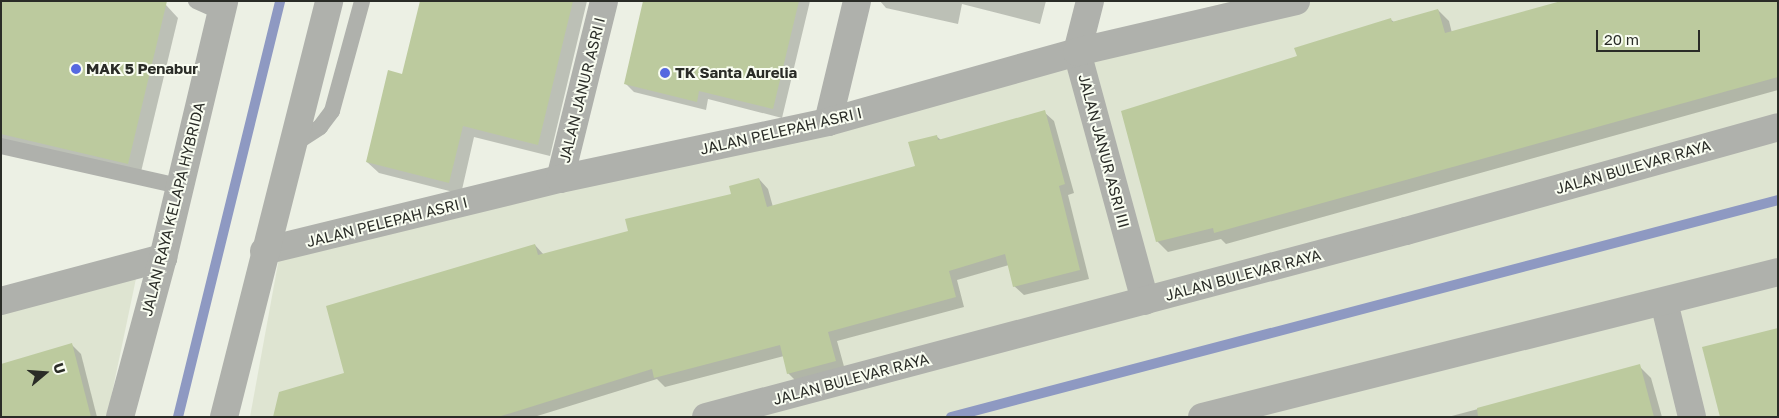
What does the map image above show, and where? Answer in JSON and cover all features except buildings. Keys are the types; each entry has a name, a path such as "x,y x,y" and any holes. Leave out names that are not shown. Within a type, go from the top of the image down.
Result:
{"street":[{"path":"224,417 264,251 329,1"},
{"name":"JALAN JANUR ASRI I","path":"560,179 604,1"},
{"path":"828,122 857,1"},
{"name":"JALAN JANUR ASRI III","path":"1090,1 1077,52 1145,301"},
{"name":"JALAN PELEPAH ASRI I","path":"264,251 560,179 828,122 1077,52 1296,1"},
{"name":"JALAN RAYA KELAPA HYBRIDA","path":"120,417 164,258 178,186 223,6"},
{"name":"JALAN BULEVAR RAYA","path":"706,417 1145,301 1778,127"},
{"path":"1,301 164,258"},
{"path":"1202,417 1778,272"},
{"path":"1664,302 1692,417"}],"lane":[{"path":"196,1 223,6"},
{"path":"291,146 320,128 332,111 362,1"},
{"path":"1,146 178,186"}],"shaded area":[{"path":"1232,1 1778,1 1778,417 250,417 279,258"},
{"path":"138,269 107,417 1,417 1,306"}],"waterway":[{"path":"178,417 280,1"},
{"path":"951,417 1778,200"}],"place":[{"name":"MAK 5 Penabur","path":"76,69"},
{"name":"TK Santa Aurelia","path":"665,73"}]}
